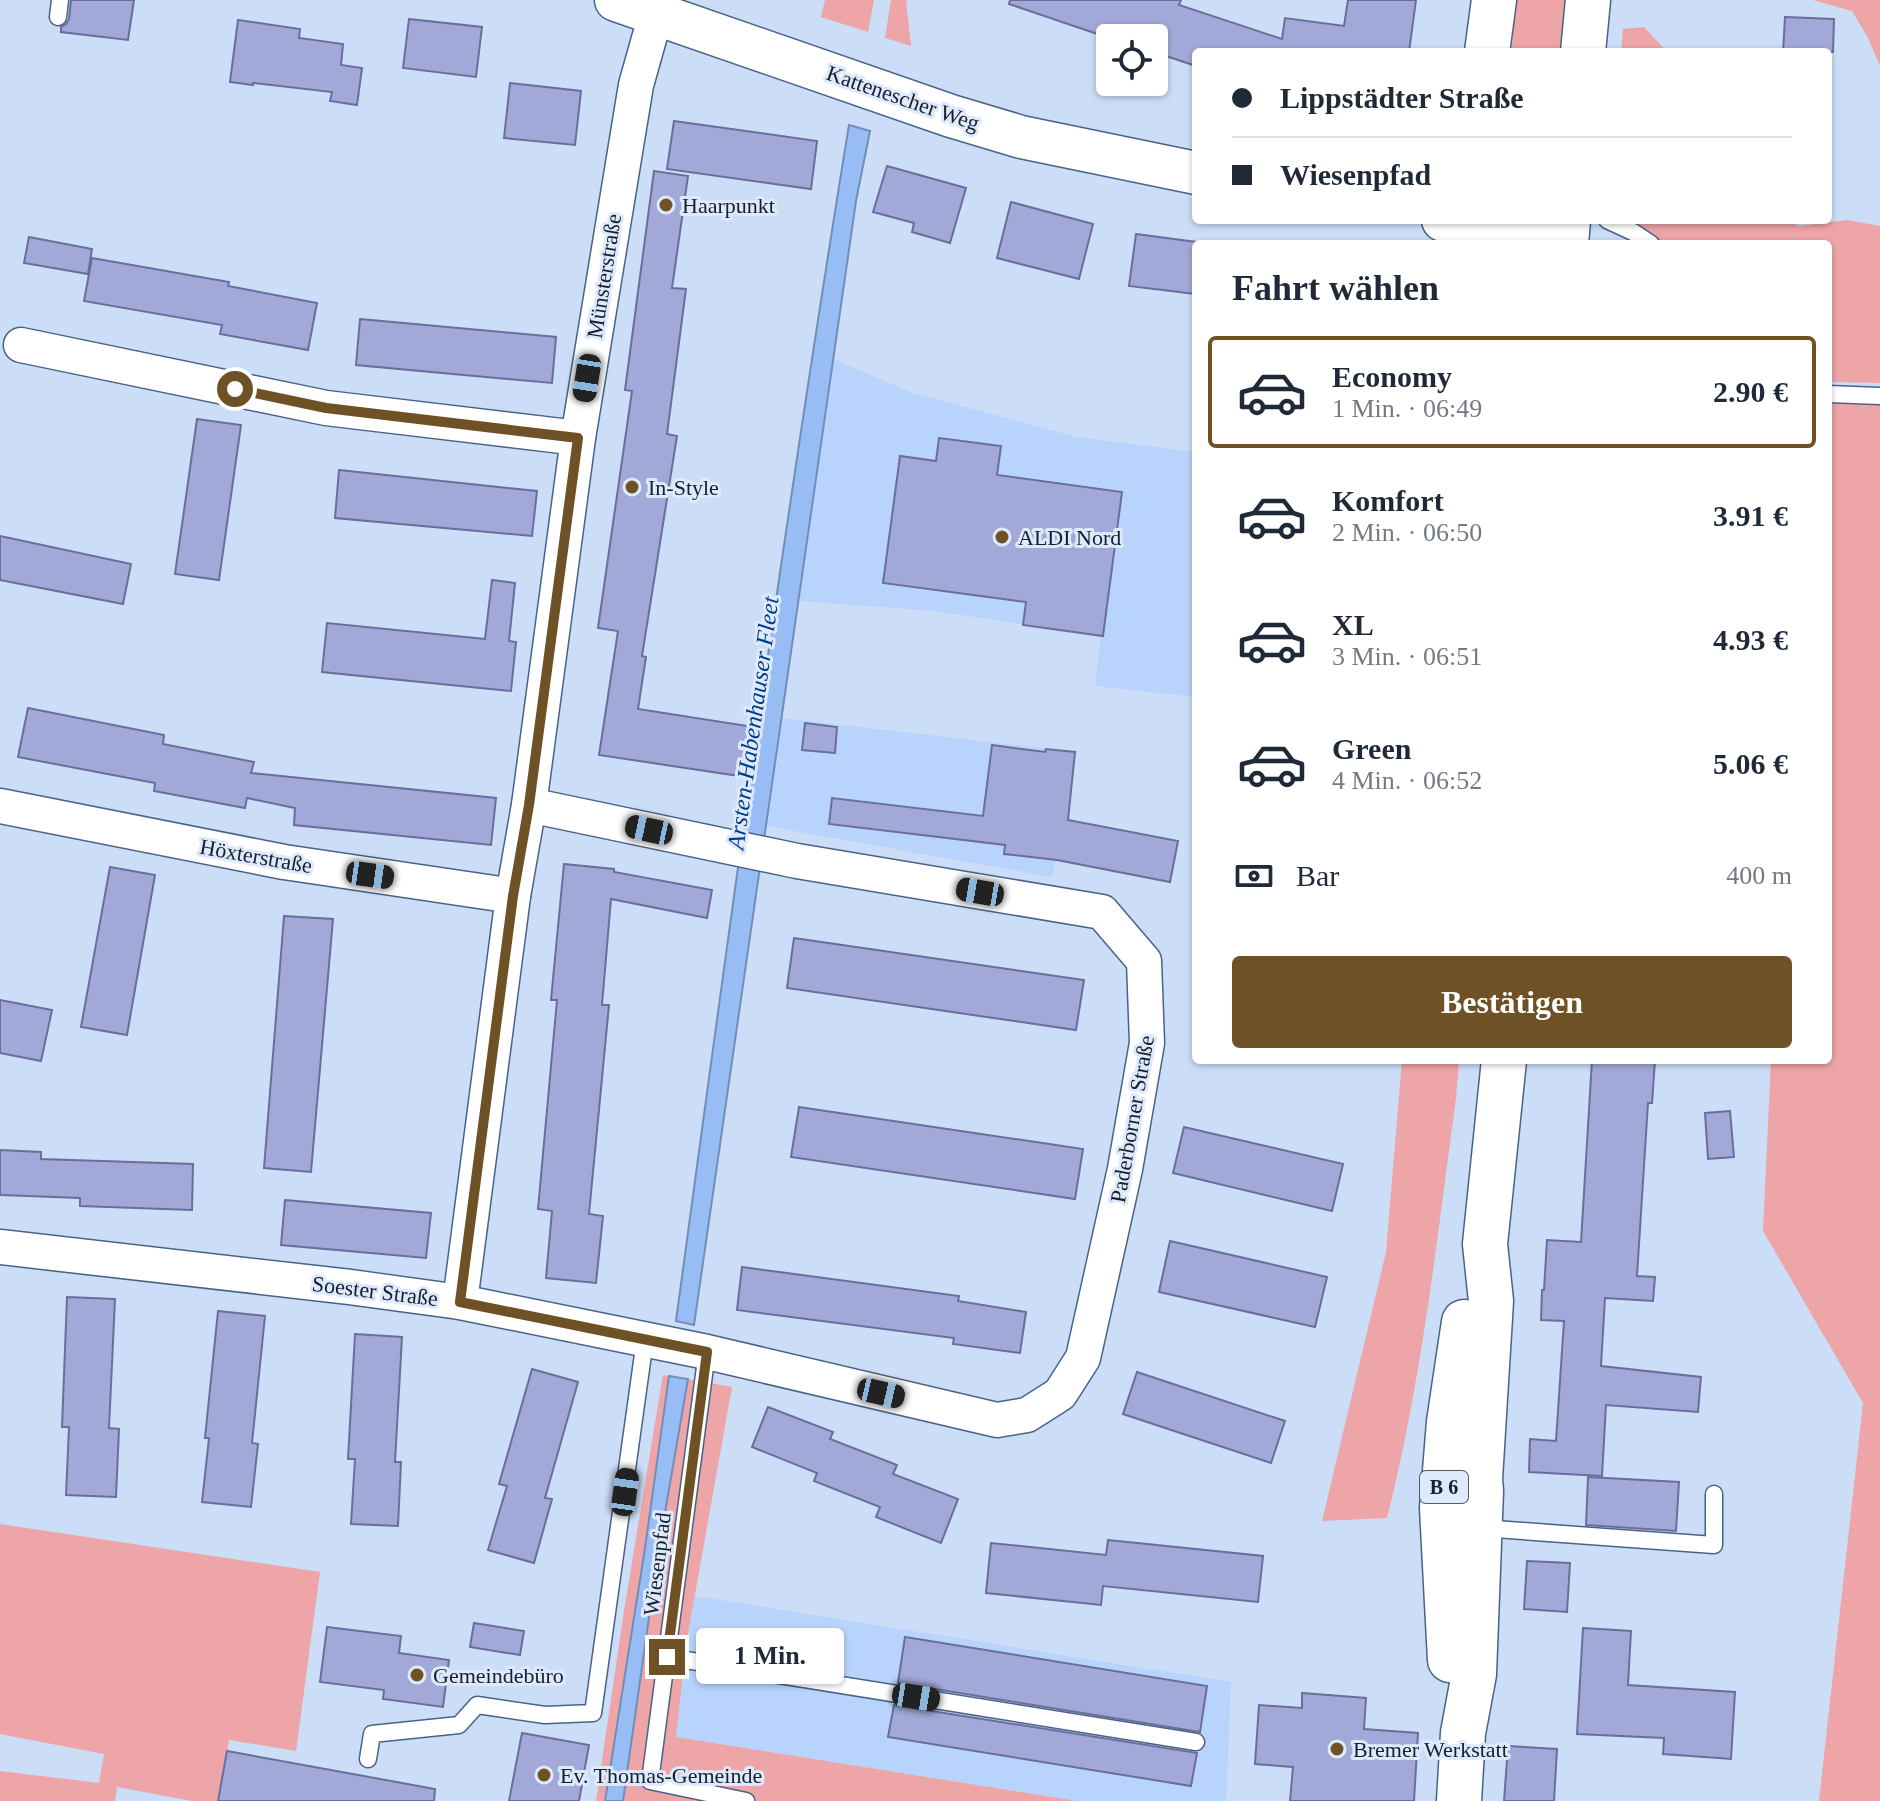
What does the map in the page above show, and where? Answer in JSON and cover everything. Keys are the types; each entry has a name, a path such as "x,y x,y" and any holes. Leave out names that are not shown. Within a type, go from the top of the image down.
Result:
{"main road":[{"path":"1488,48 1494,0"},
{"path":"1583,48 1588,0"},
{"name":"B 6","path":"1463,1733 1451,1672 1442,1508 1449,1422 1467,1301 1485,1244 1504,1064"},
{"name":"B 6","path":"1459,1801 1463,1733 1474,1674 1480,1479 1491,1301 1485,1244"}],"street":[{"name":"Kattenescher Weg","path":"616,0 951,116 1021,137 1192,172"},
{"name":"Münsterstraße","path":"460,1302 513,896 529,805 578,438 636,85 656,14"},
{"path":"1460,227 1542,224"},
{"path":"21,345 326,408 578,438"},
{"name":"Paderborner Straße","path":"529,805 797,861 1102,912 1144,961 1147,1043 1125,1169 1083,1358 1060,1394 1027,1415"},
{"name":"Höxterstraße","path":"0,806 284,862 513,896"},
{"name":"Soester Straße","path":"0,1247 460,1302 707,1352 997,1420 1027,1415"}],"lane":[{"path":"1616,224 1645,240"},
{"path":"1832,394 1880,396"},
{"path":"368,1759 372,1734 459,1725 477,1705 545,1715 593,1713 645,1340"},
{"name":"Wiesenpfad","path":"707,1352 650,1781 746,1801"},
{"path":"1480,1528 1714,1545 1714,1494"},
{"path":"667,1657 1196,1742"}],"shaded area":[{"path":"825,0 874,0 868,32 821,17"},
{"path":"891,0 906,0 911,46 885,38"},
{"path":"1516,0 1568,0 1563,48 1511,48"},
{"path":"1813,0 1880,0 1880,66 1852,11"},
{"path":"1644,27 1663,48 1621,48 1623,29"},
{"path":"849,125 870,131 856,201 694,1325 676,1321 780,573"},
{"path":"1847,220 1880,226 1880,383 1832,382 1832,240 1660,240 1633,224 1800,226"},
{"path":"833,359 910,392 1076,437 1192,452 1192,697 1095,686 1101,636 935,611 799,601"},
{"path":"1880,392 1880,1801 1819,1801 1863,1403 1763,1231 1771,1064 1832,1064 1832,394"},
{"path":"782,718 1077,752 1052,877 766,826"},
{"path":"1402,1064 1459,1064 1428,1309 1410,1414 1387,1518 1322,1521 1386,1252"},
{"path":"663,1375 732,1387 687,1639 676,1737 1077,1801 596,1801"},
{"path":"669,1376 688,1379 659,1547 623,1801 605,1801 645,1548"},
{"path":"0,1524 320,1572 296,1751 229,1740 218,1801 192,1801 117,1787 115,1801 0,1801 0,1771 99,1783 104,1754 0,1734"},
{"path":"695,1596 1231,1682 1226,1801 1077,1801 676,1737"}],"building":[{"path":"71,0 134,0 128,40 61,32 61,27 69,19"},
{"path":"1010,0 1181,0 1179,5 1282,39 1285,18 1344,26 1348,0 1416,0 1410,48 1192,48 1192,65 1168,57 1168,24 1096,24 1096,34 1009,4"},
{"path":"1785,17 1834,19 1833,52 1832,48 1783,48"},
{"path":"409,19 482,27 476,77 403,68"},
{"path":"238,20 300,29 299,38 343,44 341,65 362,68 357,105 330,101 332,92 230,82"},
{"path":"510,83 581,91 575,145 504,138"},
{"path":"674,121 817,141 811,189 667,169"},
{"path":"887,166 966,188 950,243 912,232 914,223 873,212"},
{"path":"654,171 688,176 672,288 686,289 667,434 677,436 642,656 646,657 638,709 754,727 746,777 599,755 618,631 598,628 632,391 625,390"},
{"path":"1011,202 1093,224 1079,279 997,258"},
{"path":"1136,234 1192,241 1192,294 1129,286"},
{"path":"29,237 92,249 88,274 24,263"},
{"path":"92,258 229,282 228,286 317,303 308,350 220,334 222,325 84,301"},
{"path":"360,319 556,337 552,383 356,365"},
{"path":"197,419 241,425 219,580 175,574"},
{"name":"ALDI Nord","path":"939,438 1001,446 997,475 1122,492 1103,636 1023,625 1026,602 883,583 900,456 936,461"},
{"path":"339,470 537,491 532,536 335,518"},
{"path":"0,536 131,564 123,604 0,580"},
{"path":"492,580 515,583 509,641 516,642 511,691 322,672 327,623 485,639"},
{"path":"28,708 164,735 163,744 254,762 251,773 496,798 491,845 294,825 295,808 247,798 245,808 154,791 155,783 18,757"},
{"path":"805,723 837,727 835,753 802,750"},
{"path":"992,745 1045,752 1046,749 1075,752 1068,820 1178,841 1170,882 1057,860 1004,854 1005,845 829,824 832,798 983,816"},
{"path":"564,864 614,869 614,872 712,890 707,918 611,899 602,1005 609,1005 589,1214 603,1216 596,1283 546,1278 552,1211 538,1209 557,1000 551,1000"},
{"path":"110,867 155,875 127,1035 81,1027"},
{"path":"284,916 333,919 311,1172 264,1168"},
{"path":"794,938 1084,980 1076,1030 787,988"},
{"path":"0,1000 52,1010 41,1061 0,1053"},
{"path":"1592,1064 1655,1064 1652,1103 1648,1103 1637,1276 1655,1277 1653,1301 1605,1298 1601,1366 1701,1377 1698,1412 1606,1405 1602,1476 1529,1472 1530,1439 1556,1441 1564,1321 1541,1320 1547,1240 1581,1242"},
{"path":"799,1107 1083,1149 1075,1199 791,1157"},
{"path":"1730,1111 1734,1157 1708,1159 1705,1113"},
{"path":"1184,1127 1343,1164 1332,1211 1173,1173"},
{"path":"0,1150 41,1152 41,1159 193,1164 192,1210 80,1206 80,1198 0,1195"},
{"path":"285,1200 431,1213 426,1258 281,1245"},
{"path":"1170,1241 1327,1277 1315,1327 1159,1292"},
{"path":"742,1267 959,1296 958,1301 1026,1312 1020,1353 953,1344 954,1338 737,1310"},
{"path":"67,1297 115,1299 109,1428 119,1429 116,1497 66,1495 69,1427 62,1427"},
{"path":"218,1311 265,1316 252,1443 258,1444 251,1507 202,1502"},
{"path":"355,1334 402,1337 395,1462 401,1462 398,1526 351,1524 355,1459 348,1459"},
{"path":"532,1369 578,1382 545,1498 552,1499 534,1563 488,1550 507,1486 499,1484"},
{"path":"1137,1372 1285,1421 1271,1463 1123,1414"},
{"path":"768,1407 833,1432 830,1439 897,1465 893,1474 958,1499 941,1543 876,1517 880,1507 814,1481 817,1473 752,1447"},
{"path":"1588,1477 1679,1482 1676,1531 1586,1525"},
{"path":"1108,1540 1263,1556 1258,1602 1103,1586 1101,1605 986,1593 991,1543 1106,1555"},
{"path":"1527,1561 1570,1563 1567,1612 1524,1609"},
{"path":"474,1623 524,1631 520,1655 470,1647"},
{"path":"327,1627 401,1636 399,1653 449,1660 443,1707 383,1699 384,1690 320,1682"},
{"path":"1583,1628 1631,1631 1628,1685 1735,1692 1731,1759 1663,1754 1664,1738 1577,1734"},
{"path":"905,1637 1207,1686 1200,1732 898,1683"},
{"name":"Bremer Werkstatt","path":"1302,1693 1366,1698 1364,1729 1418,1733 1414,1801 1290,1801 1293,1767 1255,1764 1259,1705 1302,1708"},
{"path":"894,1705 1197,1753 1191,1786 888,1737"},
{"path":"522,1733 589,1745 579,1801 509,1801"},
{"path":"1508,1746 1557,1749 1554,1801 1504,1801"},
{"path":"227,1751 435,1789 434,1801 218,1801"}],"place":[{"name":"Haarpunkt","path":"666,205"},
{"name":"In-Style","path":"632,487"},
{"name":"ALDI Nord","path":"1002,537"},
{"name":"Gemeindebüro","path":"417,1675"},
{"name":"Bremer Werkstatt","path":"1337,1749"},
{"name":"Ev. Thomas-Gemeinde","path":"544,1775"}],"route":[{"path":"235,389 326,408 578,438 529,805 513,896 460,1302 707,1352 667,1657"}],"water label":[{"name":"Arsten-Habenhauser Fleet","path":"753,723"}]}
